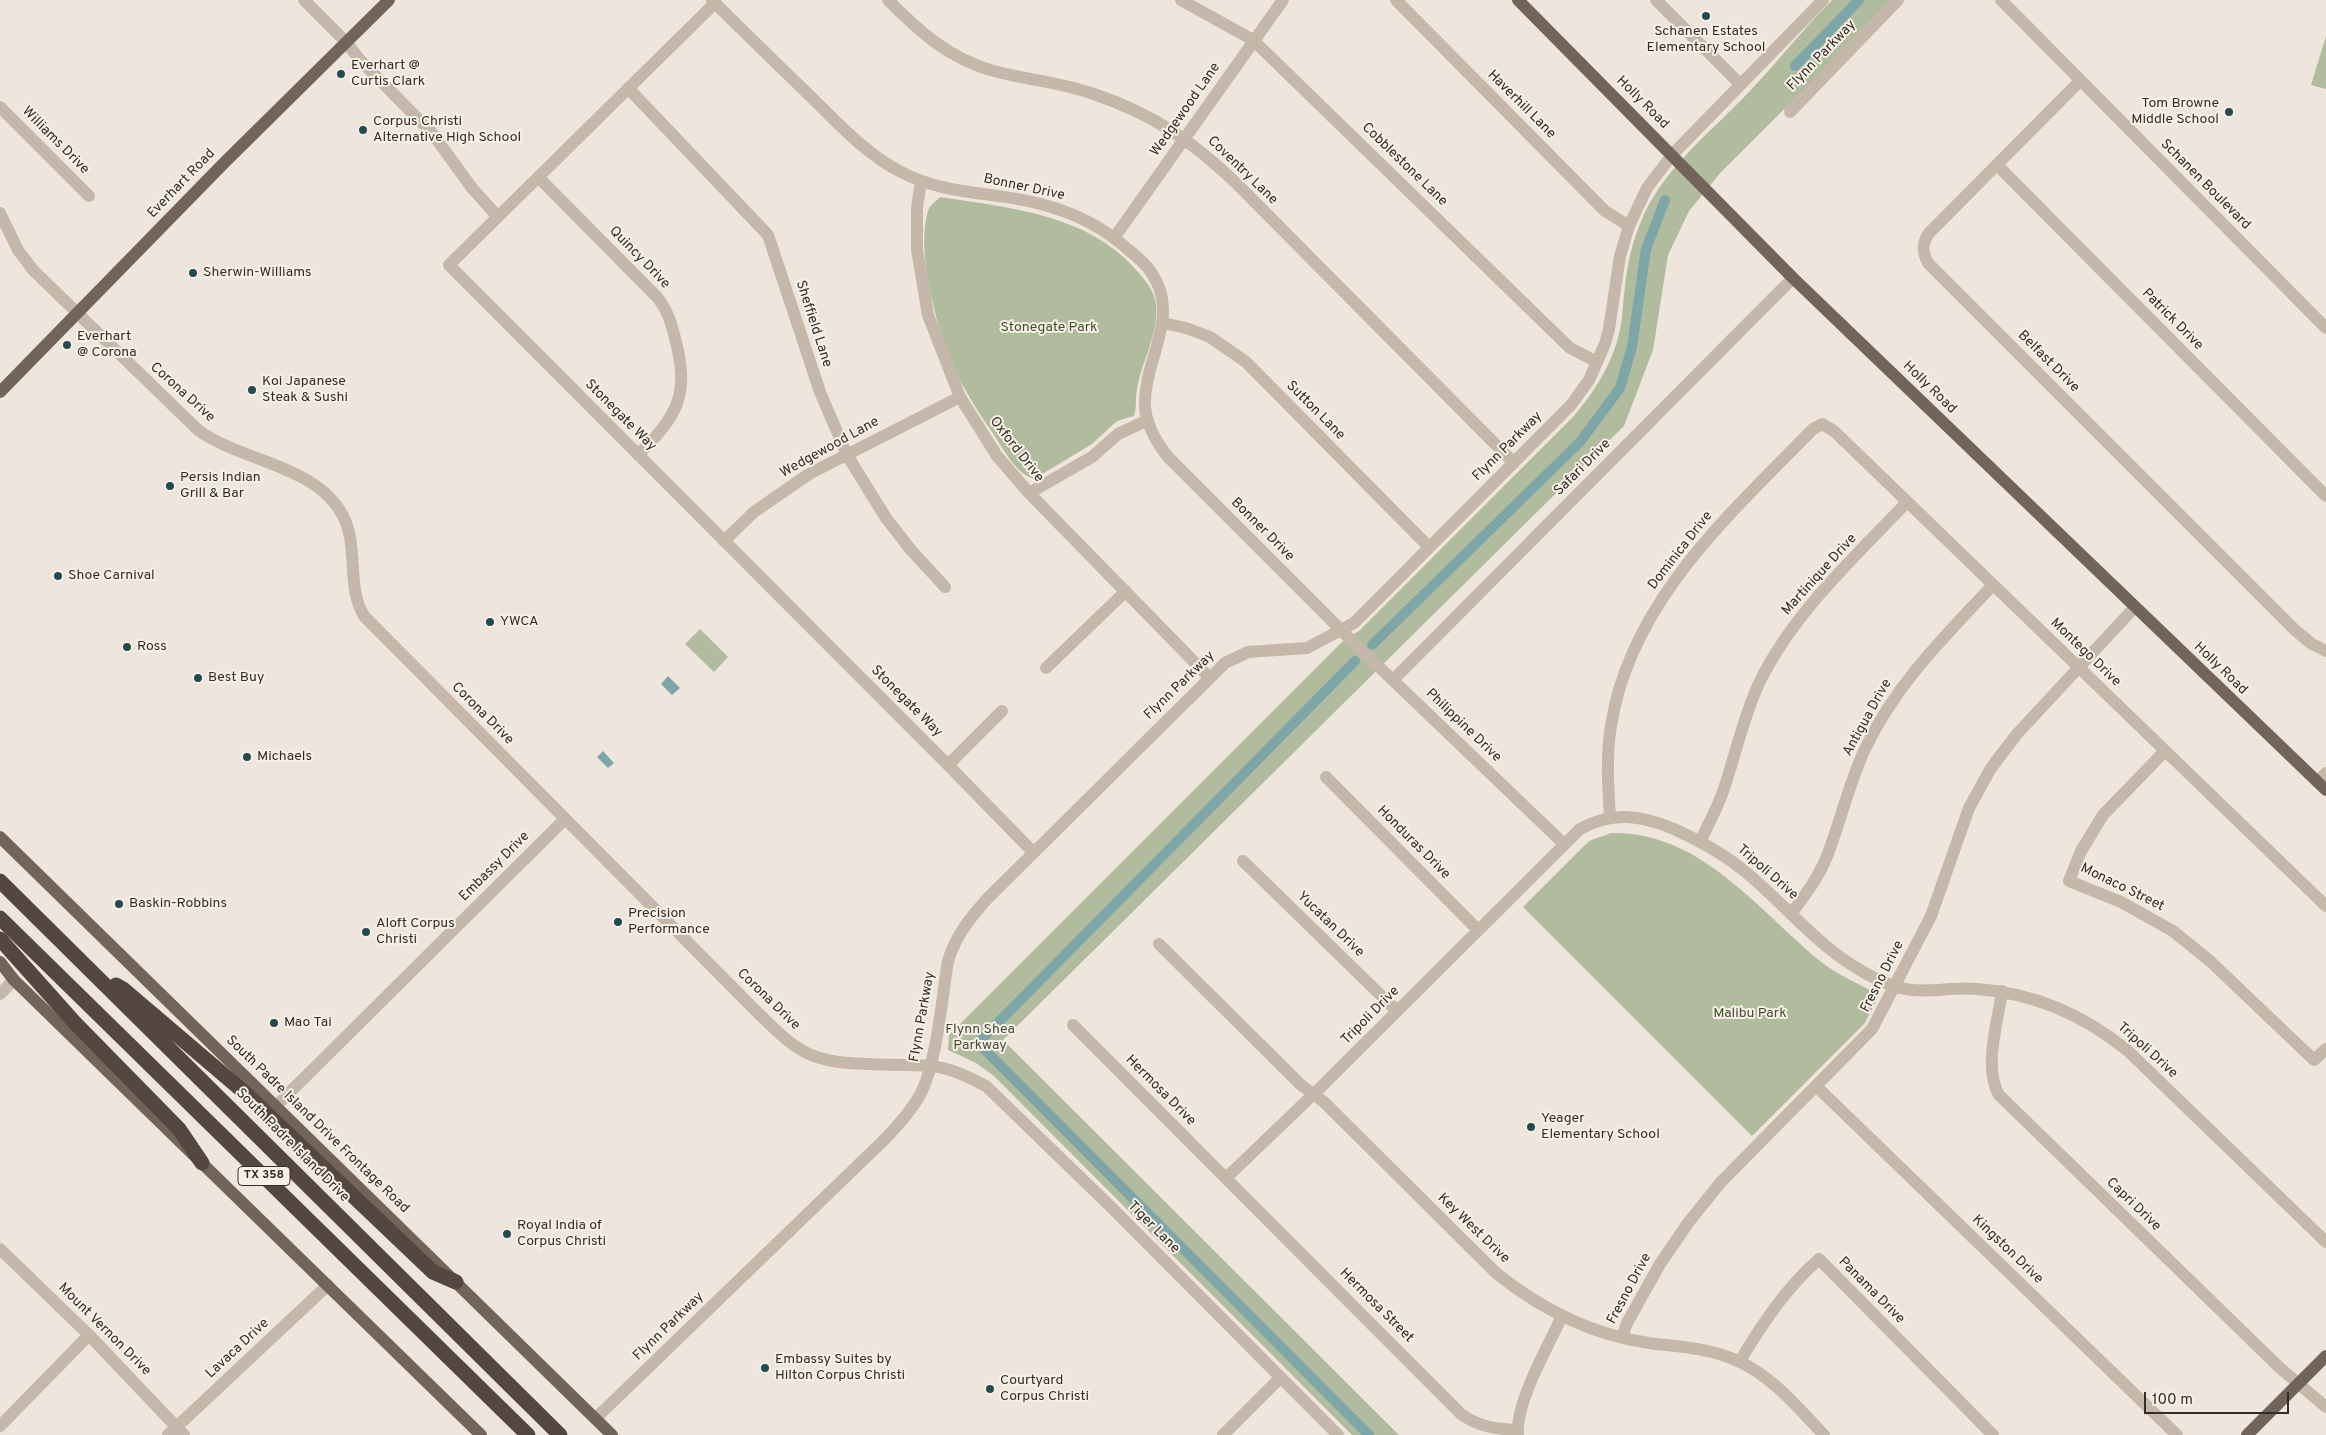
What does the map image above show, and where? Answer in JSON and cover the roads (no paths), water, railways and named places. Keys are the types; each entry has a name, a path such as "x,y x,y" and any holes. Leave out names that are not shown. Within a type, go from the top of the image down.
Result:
{"highway":[{"name":"South Padre Island Drive","path":"0,881 560,1435"},
{"name":"TX 358","path":"0,918 528,1435"},
{"path":"0,939 75,1024 179,1129 202,1163"},
{"path":"97,976 123,989 195,1048 244,1092 433,1272 456,1282"}],"main road":[{"name":"Everhart Road","path":"0,392 224,163 389,0"},
{"name":"Holly Road","path":"1518,0 1793,278 2134,608 2323,782"},
{"name":"South Padre Island Drive Frontage Road","path":"0,837 612,1435"},
{"path":"0,962 14,980 481,1435"},
{"path":"2247,1435 2326,1356"}],"street":[{"path":"304,0 346,42 358,59 432,133 472,188 498,217"},
{"name":"Coventry Lane","path":"888,0 921,33 954,56 993,71 1092,93 1153,119 1184,138 1206,155 1237,184 1514,463"},
{"name":"Cobblestone Lane","path":"1182,0 1253,40 1570,348 1598,362"},
{"name":"Wedgewood Lane","path":"1114,238 1283,0"},
{"name":"Haverhill Lane","path":"1396,0 1605,211 1629,226"},
{"path":"1656,0 1740,84"},
{"name":"Flynn Parkway","path":"596,1418 898,1125 922,1091 930,1066 948,961 953,946 966,923 1033,852 1209,677 1238,655 1248,652 1307,648 1354,623 1571,405 1589,380 1598,362 1609,329 1620,256 1629,226 1646,188 1672,155 1823,0"},
{"name":"Flynn Parkway","path":"1790,112 1898,0"},
{"name":"Schanen Boulevard","path":"2001,0 2326,328"},
{"name":"Stonegate Way","path":"714,1 539,178 449,265 1033,852"},
{"name":"Bonner Drive","path":"714,1 861,146 901,172 941,187 1050,206 1076,216 1114,238 1139,258 1151,272 1160,288 1164,306 1163,322 1147,386 1145,406 1157,443 1168,457 1341,630"},
{"name":"Belfast Drive","path":"2080,81 1929,233 1923,247 1924,256 1928,263 2295,630 2312,644 2326,651"},
{"name":"Sheffield Lane","path":"628,88 768,235 820,392 847,455 886,518 911,550 945,587"},
{"name":"Williams Drive","path":"0,108 89,196"},
{"name":"Patrick Drive","path":"1997,165 2326,496"},
{"name":"Quincy Drive","path":"539,178 666,307 681,361 682,383 678,404 670,421 638,455"},
{"name":"Oxford Drive","path":"921,181 917,208 917,250 928,315 960,397 997,456 1029,493 1209,677"},
{"path":"0,213 18,250 33,270 78,314"},
{"name":"Safari Drive","path":"1394,679 1793,278"},
{"name":"Corona Drive","path":"78,314 165,400 210,439 240,454 300,476 320,488 344,517 350,540 355,594 364,616 758,1013 790,1042 812,1055 838,1061 930,1066"},
{"name":"Sutton Lane","path":"1163,322 1210,337 1246,362 1429,547"},
{"name":"Wedgewood Lane","path":"724,541 754,512 809,474 960,397"},
{"path":"1029,493 1092,457 1118,434 1148,420"},
{"name":"Montego Drive","path":"1822,424 1834,431 2326,906"},
{"name":"Dominica Drive","path":"1610,817 1608,775 1611,725 1624,675 1648,621 1680,572 1702,544 1813,430 1822,424"},
{"name":"Martinique Drive","path":"1700,842 1721,797 1750,705 1773,657 1814,600 1908,502"},
{"name":"Antigua Drive","path":"1791,914 1820,872 1853,776 1871,737 1889,706 1919,664 1993,585"},
{"path":"1046,668 1126,592"},
{"name":"Fresno Drive","path":"1622,1337 1626,1323 1660,1264 1688,1223 1721,1182 1872,1029 1931,916 1969,808 1991,768 2017,734 2134,608"},
{"name":"Philippine Drive","path":"1341,630 1564,844"},
{"path":"948,765 1002,711"},
{"name":"Monaco Street","path":"2165,751 2103,816 2081,851 2069,881 2121,902 2173,931 2210,961 2314,1060 2326,1049"},
{"name":"Honduras Drive","path":"1326,777 1478,930"},
{"name":"Tripoli Drive","path":"1226,1178 1580,829 1610,817 1626,816 1642,818 1664,825 1724,855 1748,873 1845,961 1896,986 1915,990 1975,988 2025,996 2065,1010 2108,1035 2128,1051 2326,1242"},
{"name":"Embassy Drive","path":"276,1106 565,819"},
{"name":"Yucatan Drive","path":"1243,861 1397,1011"},
{"name":"Key West Drive","path":"1159,944 1301,1085 1324,1102 1496,1274 1520,1293 1542,1307 1562,1316 1622,1337 1698,1349 1740,1362 1782,1393 1824,1435"},
{"path":"0,994 14,980"},
{"name":"Capri Drive","path":"2002,991 1991,1064 1993,1086 1999,1095 2280,1368 2326,1407"},
{"name":"Hermosa Drive","path":"1073,1025 1226,1178"},
{"name":"Tiger Lane","path":"930,1066 960,1073 986,1086 1112,1208 1338,1435"},
{"name":"Kingston Drive","path":"1816,1086 2177,1435"},
{"name":"Hermosa Street","path":"1226,1178 1461,1414 1480,1425 1518,1433"},
{"name":"Mount Vernon Drive","path":"0,1249 90,1335 176,1432"},
{"name":"Panama Drive","path":"1740,1362 1770,1313 1790,1288 1819,1259 1993,1435"},
{"name":"Lavaca Drive","path":"176,1432 328,1285"},
{"path":"1518,1433 1519,1416 1524,1400 1562,1316"},
{"path":"0,1426 90,1335"},
{"path":"1223,1435 1280,1378"}],"water":[{"path":"668,676 680,688 672,695 661,684"},
{"path":"603,751 614,763 608,768 597,757"}],"waterway":[{"path":"1795,66 1859,0"},
{"path":"1372,645 1580,442 1620,388 1632,347 1646,249 1665,200"},
{"path":"1355,661 978,1043 1369,1435"}],"place":[{"name":"Schanen Estates Elementary School","path":"1706,16"},
{"name":"Everhart @ Curtis Clark","path":"341,74"},
{"name":"Tom Browne Middle School","path":"2229,112"},
{"name":"Corpus Christi Alternative High School","path":"363,130"},
{"name":"Sherwin-Williams","path":"193,273"},
{"name":"Everhart @ Corona","path":"67,345"},
{"name":"Koi Japanese Steak & Sushi","path":"252,390"},
{"name":"Persis Indian Grill & Bar","path":"170,486"},
{"name":"Shoe Carnival","path":"58,576"},
{"name":"YWCA","path":"490,622"},
{"name":"Ross","path":"127,647"},
{"name":"Best Buy","path":"198,678"},
{"name":"Michaels","path":"247,757"},
{"name":"Baskin-Robbins","path":"119,904"},
{"name":"Precision Performance","path":"618,922"},
{"name":"Aloft Corpus Christi","path":"366,932"},
{"name":"Mao Tai","path":"274,1023"},
{"name":"Yeager Elementary School","path":"1531,1127"},
{"name":"Royal India of Corpus Christi","path":"507,1234"},
{"name":"Embassy Suites by Hilton Corpus Christi","path":"765,1368"},
{"name":"Courtyard Corpus Christi","path":"990,1389"}],"park label":[{"name":"Stonegate Park","path":"1049,328"},
{"name":"Malibu Park","path":"1750,1014"},
{"name":"Flynn Shea Parkway","path":"980,1038"}]}
